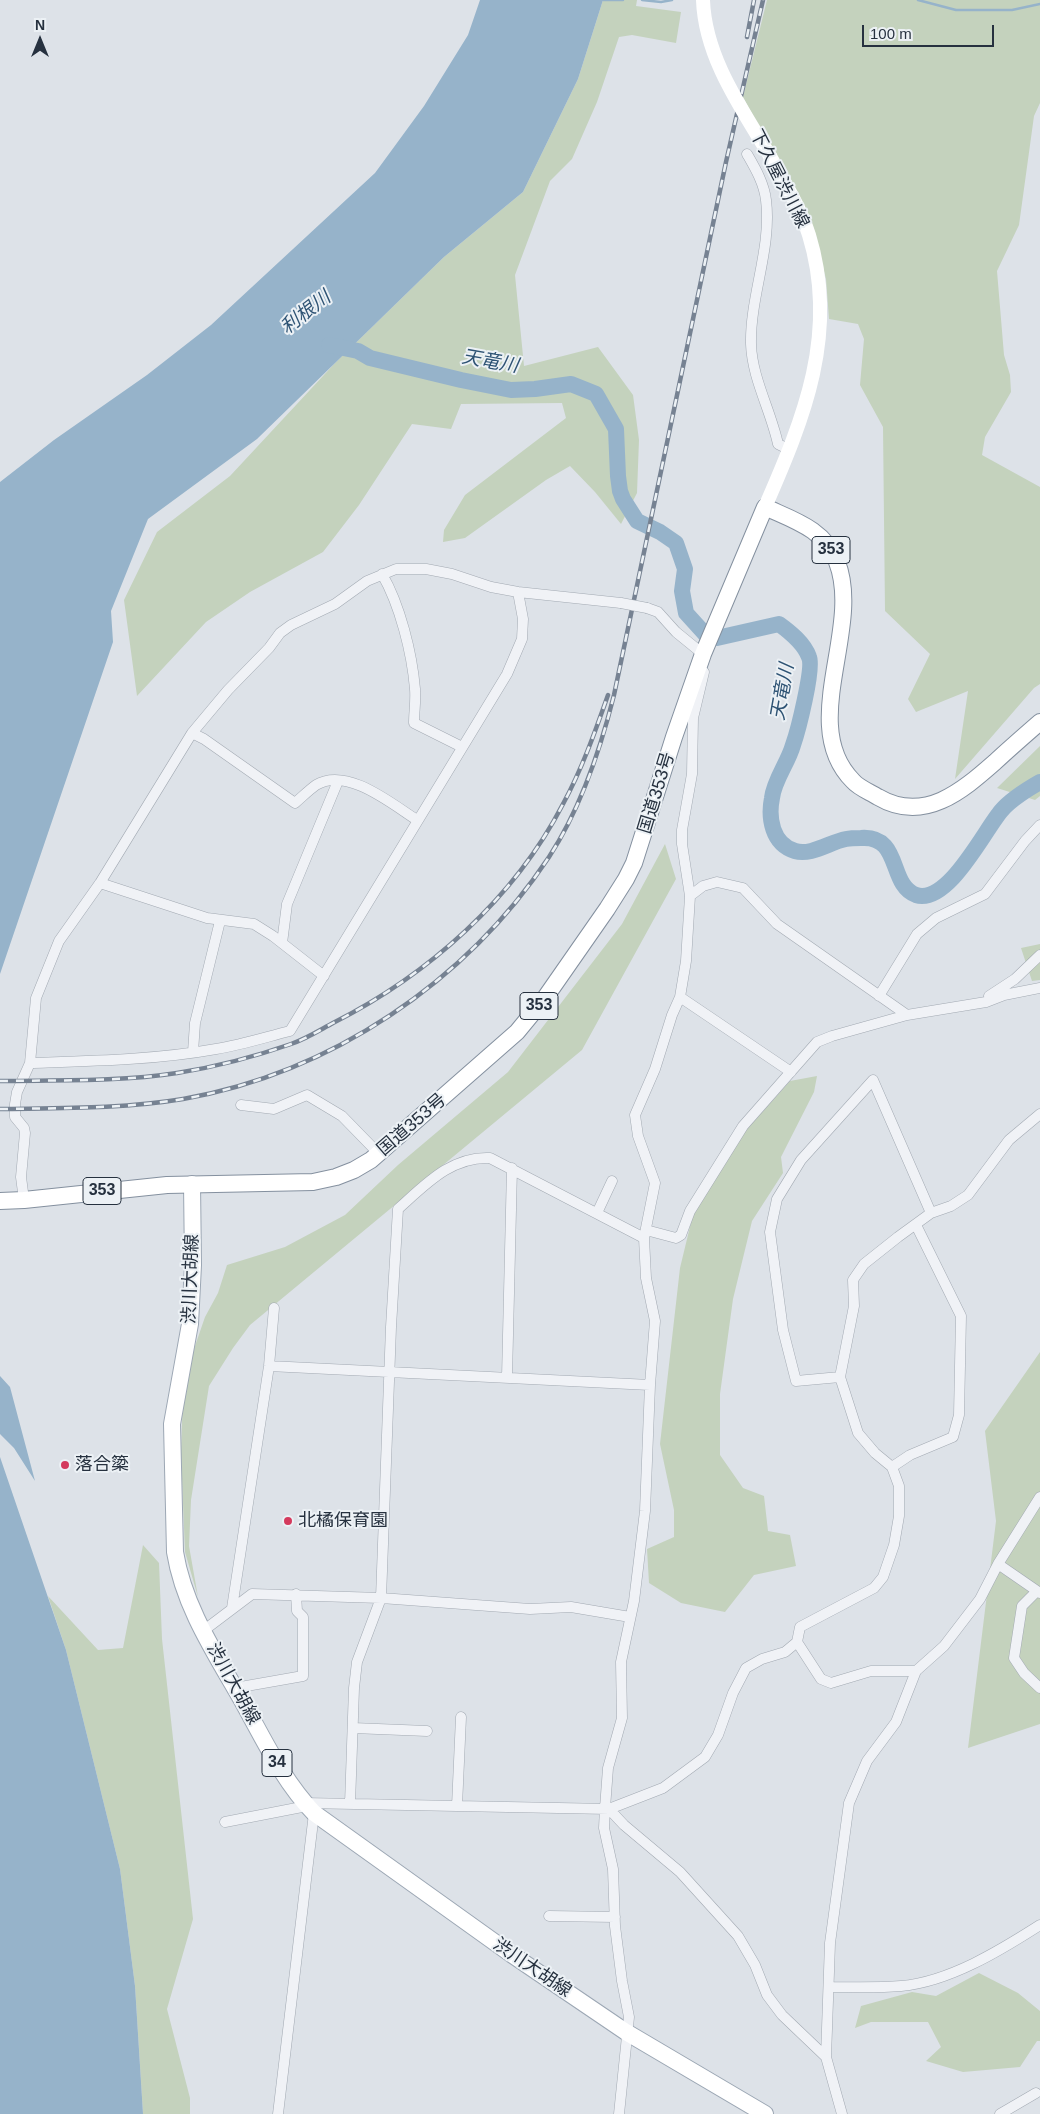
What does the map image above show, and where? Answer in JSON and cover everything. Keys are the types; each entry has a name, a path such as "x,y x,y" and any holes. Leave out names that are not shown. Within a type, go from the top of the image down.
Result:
{"main road":[{"name":"下久屋渋川線","path":"703,0 709,40 716,58 799,211 809,236 816,264 821,306 818,352 814,376 808,400 790,450 765,506"},
{"name":"国道353号","path":"12,1201 192,1184 313,1182 336,1177 354,1170 379,1154 517,1032 529,1020 626,879 640,847 674,736 705,649 765,506"},
{"name":"353","path":"765,506 810,528 826,544 837,562 844,596 830,714 830,734 834,752 854,783 881,799 903,806 919,807 931,805 966,787 1040,722"},
{"name":"渋川大胡線","path":"192,1184 192,1299 188,1336 174,1400 172,1424 175,1552 178,1572 184,1592 203,1631 290,1786 309,1807 511,1954 626,2032 765,2114"}],"street":[{"path":"748,154 761,178 766,198 768,222 752,324 752,352 778,444 790,450"},
{"path":"12,1201 21,1177 25,1133 24,1128 15,1117 17,1092 30,1063 34,1007 59,941 100,883 192,733 228,690 269,648 280,633 291,625 335,604 367,581 382,574 396,569 426,569 452,574 491,587 518,592 621,603 647,608 658,612 676,632 705,649 704,672 693,718 692,774 682,830 682,844 690,896 686,961 680,997 672,1015 655,1069 635,1115 638,1136 655,1183 645,1234 646,1278 654,1321 645,1511 634,1601 621,1662 622,1718 608,1768 607,1809 604,1828 613,1869 615,1918 622,1981 629,2017 619,2114"},
{"path":"382,574 392,590 410,655 415,690 414,724 462,747"},
{"path":"30,1063 117,1060 217,1049 290,1030 507,674 522,639 523,618 518,592"},
{"path":"192,733 204,739 295,803 317,785 338,781 375,791 417,820"},
{"path":"282,943 287,904 338,781"},
{"path":"879,996 917,934 936,918 985,894 1024,841 1040,825"},
{"path":"690,896 704,886 717,882 743,888 777,924 907,1015"},
{"path":"100,883 208,918 254,924 324,976"},
{"path":"193,1052 195,1023 220,921"},
{"path":"978,1004 1015,979 1040,955"},
{"path":"350,1804 357,1662 381,1598 389,1372 398,1209 442,1171 465,1159 490,1158 597,1213 645,1234 676,1238 681,1235 690,1212 743,1126 817,1042 907,1015 978,1004 1004,995 1040,988"},
{"path":"680,997 791,1072"},
{"path":"840,1377 796,1381 783,1330 770,1232 777,1200 801,1160 873,1080 931,1213"},
{"path":"241,1105 274,1109 307,1095 342,1116 379,1154"},
{"path":"224,1822 309,1807 350,1804 607,1809 663,1788 706,1757 718,1735 733,1693 746,1668 762,1659 785,1652 797,1642 800,1627 874,1588 883,1577 894,1545 899,1516 899,1486 892,1467 875,1453 858,1433 840,1377 854,1306 853,1280 864,1264 931,1213 950,1206 968,1195 1009,1140 1040,1114"},
{"path":"507,1378 512,1168"},
{"path":"597,1213 612,1181"},
{"path":"892,1467 910,1455 953,1437 959,1415 961,1316 916,1225"},
{"path":"232,1608 269,1366 274,1308"},
{"path":"269,1366 650,1385"},
{"path":"842,2114 826,2057 830,1943 848,1803 867,1761 896,1722 916,1671 944,1646 980,1599 998,1564 1040,1496"},
{"path":"998,1564 1038,1592 1022,1606 1014,1658 1024,1673 1040,1688"},
{"path":"203,1631 252,1594 381,1598 530,1609 571,1607 630,1617"},
{"path":"235,1688 303,1676 303,1617 297,1611 296,1594"},
{"path":"797,1642 821,1679 831,1683 871,1671 916,1671"},
{"path":"457,1806 461,1717"},
{"path":"353,1728 426,1731"},
{"path":"278,2114 309,1807"},
{"path":"607,1809 680,1872 729,1925 755,1965 767,1995 782,2015 826,2057"},
{"path":"549,1916 615,1918"},
{"path":"829,1988 902,1986 928,1981 993,1954 1040,1925"},
{"path":"1000,2114 1036,2093"}],"green space":[{"path":"603,0 637,0 636,6 681,12 676,43 632,35 619,37 597,102 572,159 550,181 515,275 524,366 598,347 633,395 639,440 637,493 621,524 595,492 570,466 546,480 465,538 443,542 444,530 465,495 566,418 562,403 461,404 451,429 412,424 359,505 323,552 250,592 206,622 137,696 124,600 157,532 230,476 336,362 444,257 523,192 578,79"},
{"path":"767,0 1040,0 1040,103 1034,116 1019,225 997,271 1004,355 1010,375 1011,392 985,437 982,455 1040,487 1040,684 1034,688 955,779 968,691 916,712 908,699 930,654 885,611 883,427 860,385 864,339 858,324 829,319 826,279 813,229 743,97"},
{"path":"1040,746 1040,796 1035,800 997,788"},
{"path":"665,844 676,879 582,1050 250,1325 209,1386 191,1500 189,1546 198,1597 185,1552 181,1454 183,1392 205,1317 218,1293 227,1265 285,1247 345,1215 398,1165 508,1072 622,924"},
{"path":"1040,944 1040,980 1032,981 1021,948"},
{"path":"817,1076 814,1092 781,1157 783,1173 752,1221 733,1299 720,1394 720,1455 743,1488 764,1496 768,1531 790,1535 796,1566 754,1575 725,1612 681,1603 649,1583 647,1549 674,1537 674,1510 660,1444 680,1268 694,1210 744,1132 790,1081"},
{"path":"1040,1352 1040,1724 968,1748 996,1521 985,1431"},
{"path":"143,1545 159,1563 162,1639 193,1919 167,2009 190,2098 190,2114 143,2114 135,1986 120,1869 66,1650 48,1596 98,1650 123,1648"},
{"path":"979,1973 1018,1993 1040,2011 1040,2041 1037,2041 1020,2067 963,2072 926,2061 941,2047 928,2022 871,2022 855,2028 861,2006 912,1992 936,1996"}],"water":[{"name":"利根川","path":"480,0 603,0 578,79 523,192 444,257 257,439 148,519 111,611 113,642 0,974 0,482 54,440 147,375 211,325 375,173 424,106 468,35"},
{"path":"0,1376 10,1387 35,1481 14,1448 0,1434"},
{"path":"0,1457 66,1650 120,1869 135,1986 143,2114 0,2114"}],"waterway":[{"path":"603,0 623,0"},
{"path":"642,0 661,2 672,0"},
{"path":"918,0 956,10 1012,10 1040,4"},
{"name":"天竜川","path":"329,345 358,351 370,358 511,390 571,384 596,394 616,429 618,476 623,499 637,521 660,532 676,543 685,569 682,591 686,613 705,634 717,638 779,624 792,634 807,652 810,663 805,700 791,752 773,791 771,806 773,829 781,843 787,848 807,852 846,839 874,839 883,844 889,852 901,881 907,890 916,895 928,895 940,889 952,878 1001,811 1019,795 1040,782"}],"railway":[{"path":"747,37 754,0"},
{"path":"0,1109 138,1105 183,1099 238,1086 291,1068 342,1044 390,1015 436,982 478,944 516,902 549,857 580,799 596,758 614,695 726,162 763,0"},
{"path":"0,1081 133,1078 206,1068 297,1042 368,1004 435,958 494,902 520,872 543,839 570,791 588,750 608,695"}],"place":[{"name":"落合簗","path":"65,1465"},
{"name":"北橘保育園","path":"288,1521"}]}
